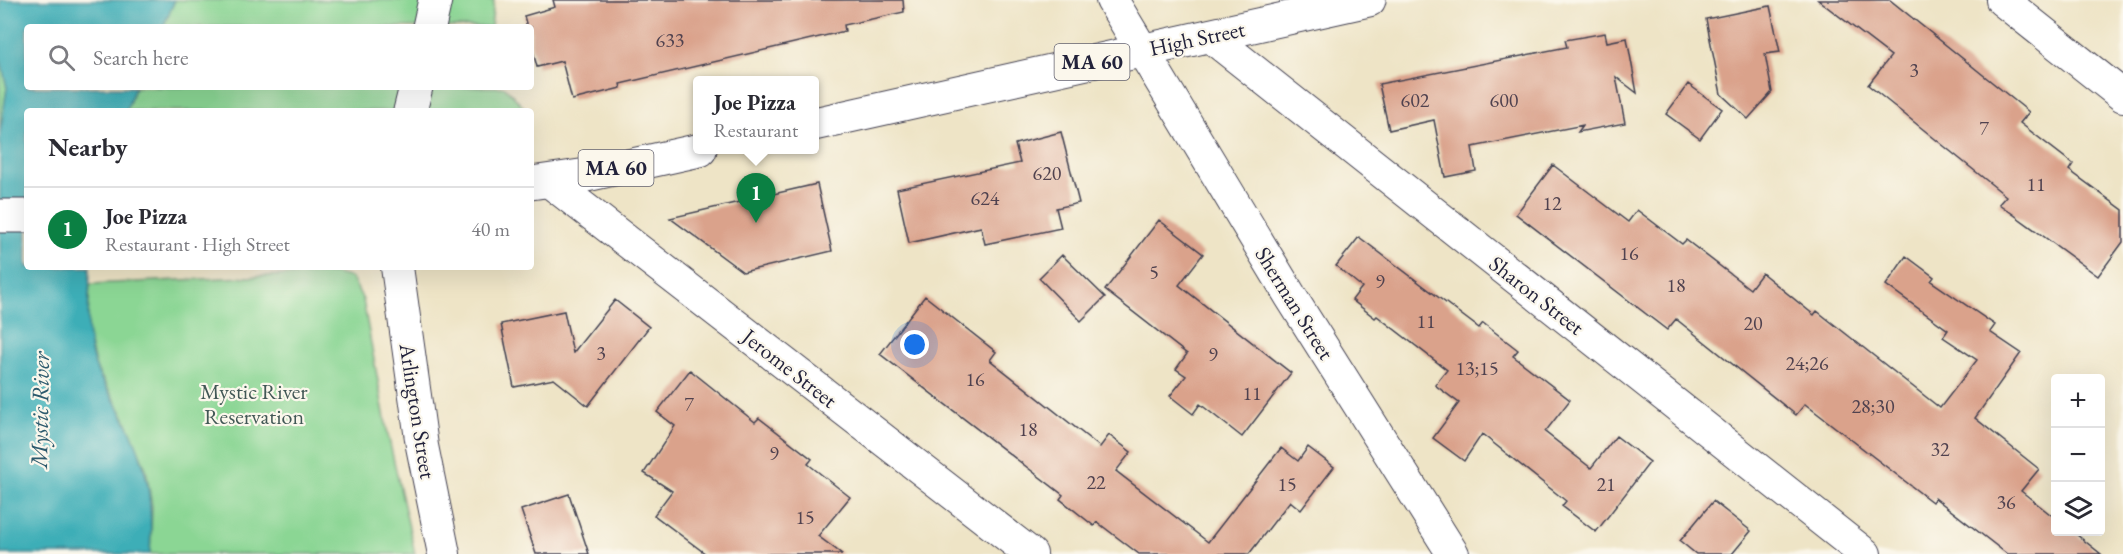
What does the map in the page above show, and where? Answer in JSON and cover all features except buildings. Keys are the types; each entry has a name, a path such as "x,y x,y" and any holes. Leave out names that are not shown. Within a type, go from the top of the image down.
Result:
{"main road":[{"path":"430,24 435,0"},
{"name":"High Street","path":"819,123 1369,0"},
{"path":"411,108 415,90"},
{"name":"MA 60","path":"540,182 693,151"},
{"path":"0,216 24,216"}],"street":[{"name":"Sherman Street","path":"1112,0 1291,297 1453,554"},
{"path":"2002,0 2123,96"},
{"name":"Sharon Street","path":"1210,36 1864,554"},
{"name":"Jerome Street","path":"540,182 1031,554"},
{"name":"Arlington Street","path":"397,270 422,447 444,554"}],"green space":[{"path":"175,0 494,0 491,24 164,24"},
{"path":"0,56 7,88 0,133"},
{"path":"134,90 508,90 524,108 127,108"},
{"name":"Mystic River Reservation","path":"333,273 352,278 363,300 388,435 415,554 150,554 152,507 146,469 125,418 96,368 87,332 90,284"}],"water":[{"name":"Mystic River","path":"0,0 175,0 164,24 24,24 24,90 134,90 127,108 24,108 24,270 90,270 88,331 92,356 102,380 132,433 144,467 150,499 150,554 0,554 0,133 7,88 0,56"}],"place":[{"name":"Joe Pizza","path":"756,223"}]}
